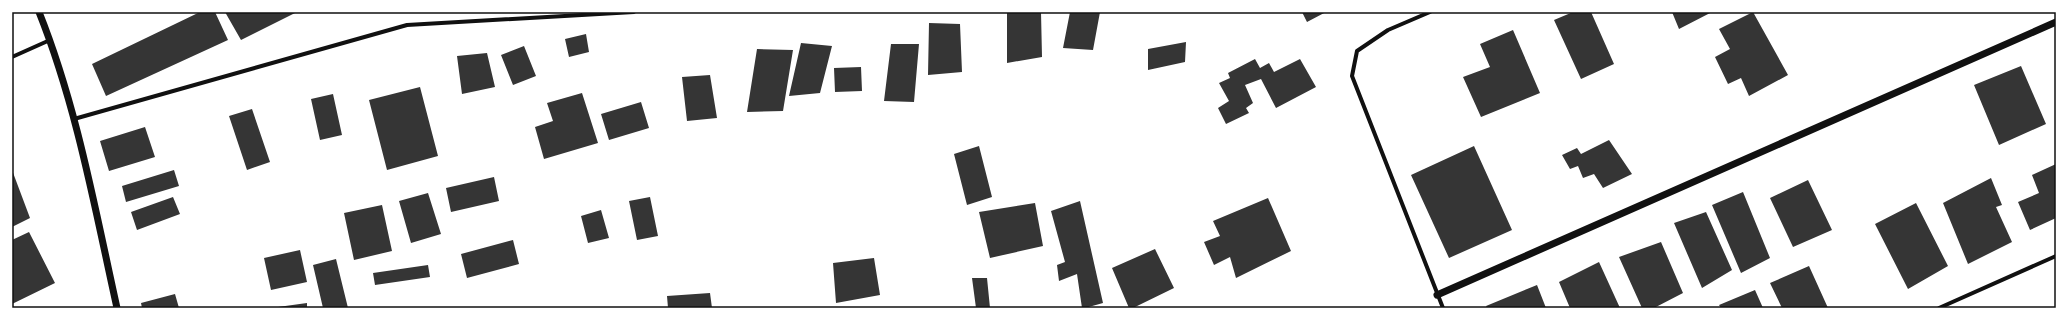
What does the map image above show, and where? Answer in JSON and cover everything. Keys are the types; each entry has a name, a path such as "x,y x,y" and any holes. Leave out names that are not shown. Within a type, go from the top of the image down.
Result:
{"street":[{"path":"39,12 50,40 74,119 117,308"},
{"path":"74,119 407,25 634,12"},
{"path":"1430,12 1388,30 1357,51 1352,76 1443,308"},
{"path":"1437,295 2056,22"},
{"path":"12,57 50,40"},
{"path":"1939,308 2056,256"}],"building":[{"path":"200,12 215,12 228,40 106,96 92,64"},
{"path":"225,12 297,12 241,40"},
{"path":"1007,12 1041,12 1042,57 1007,63"},
{"path":"1070,12 1100,12 1093,50 1063,48"},
{"path":"1302,12 1326,12 1307,22"},
{"path":"1573,12 1591,12 1614,64 1581,79 1554,20"},
{"path":"1672,12 1712,12 1679,29"},
{"path":"1753,12 1788,75 1749,96 1741,78 1728,84 1715,57 1730,49 1719,29"},
{"path":"929,23 960,24 962,72 928,75"},
{"path":"1513,30 1540,93 1481,117 1463,77 1490,67 1480,44"},
{"path":"586,34 589,52 569,57 565,39"},
{"path":"1186,42 1185,62 1148,70 1148,49"},
{"path":"801,43 832,46 820,93 789,96"},
{"path":"891,44 919,44 914,102 884,101"},
{"path":"524,46 536,76 513,85 501,55"},
{"path":"757,49 793,50 783,111 747,112"},
{"path":"487,53 495,87 462,94 457,56"},
{"path":"1255,59 1260,68 1269,63 1274,72 1300,59 1316,87 1276,108 1261,79 1245,85 1253,103 1246,108 1249,113 1226,124 1218,108 1229,101 1219,83 1230,78 1228,73"},
{"path":"2021,66 2046,124 1999,145 1974,85"},
{"path":"861,67 862,91 835,92 834,68"},
{"path":"710,75 717,118 687,121 682,77"},
{"path":"420,87 438,156 387,170 369,100"},
{"path":"582,93 598,143 544,159 535,127 553,121 547,103"},
{"path":"333,94 342,135 320,140 311,99"},
{"path":"641,102 649,128 609,140 601,114"},
{"path":"252,109 270,162 247,170 229,116"},
{"path":"145,127 155,157 109,171 100,141"},
{"path":"1609,140 1632,174 1603,188 1594,174 1583,178 1578,166 1570,169 1562,155 1577,148 1581,154"},
{"path":"979,146 992,197 967,205 954,154"},
{"path":"1474,146 1512,230 1449,258 1411,175"},
{"path":"2056,164 2056,218 2030,230 2018,202 2039,193 2032,175"},
{"path":"12,170 30,218 12,227"},
{"path":"174,170 179,186 126,202 122,186"},
{"path":"494,177 499,201 451,212 446,188"},
{"path":"1991,178 2002,205 1996,207 2012,242 1968,264 1943,203"},
{"path":"1808,180 1832,230 1793,247 1770,198"},
{"path":"1743,192 1770,258 1741,273 1712,205"},
{"path":"428,193 441,234 411,243 399,201"},
{"path":"173,197 180,214 137,230 131,212"},
{"path":"650,197 658,236 637,240 629,201"},
{"path":"1268,198 1291,251 1236,278 1230,257 1214,265 1204,242 1220,236 1213,221"},
{"path":"1080,201 1103,303 1085,308 1082,308 1077,274 1059,281 1057,265 1065,262 1051,211"},
{"path":"1035,203 1043,246 990,258 979,212"},
{"path":"1916,203 1948,266 1908,289 1875,224"},
{"path":"382,205 392,251 354,260 344,213"},
{"path":"601,210 609,238 588,243 581,216"},
{"path":"1706,212 1732,270 1702,288 1674,223"},
{"path":"29,232 55,283 12,304 12,240"},
{"path":"513,240 519,264 467,278 461,254"},
{"path":"1661,242 1683,293 1654,308 1642,308 1619,257"},
{"path":"1155,249 1174,288 1133,308 1129,308 1112,268"},
{"path":"300,250 307,282 271,290 264,258"},
{"path":"874,258 880,295 836,303 833,263"},
{"path":"336,259 348,308 323,308 313,265"},
{"path":"1599,262 1620,308 1570,308 1559,282"},
{"path":"428,265 430,277 375,285 373,273"},
{"path":"1809,266 1828,308 1782,308 1770,283"},
{"path":"972,278 987,278 990,308 976,308"},
{"path":"1537,285 1546,308 1487,308 1486,306"},
{"path":"1755,290 1763,308 1721,308 1719,305"},
{"path":"710,293 712,308 668,308 667,296"},
{"path":"175,294 179,308 142,308 141,303"},
{"path":"307,303 307,308 278,308 278,307"}]}
